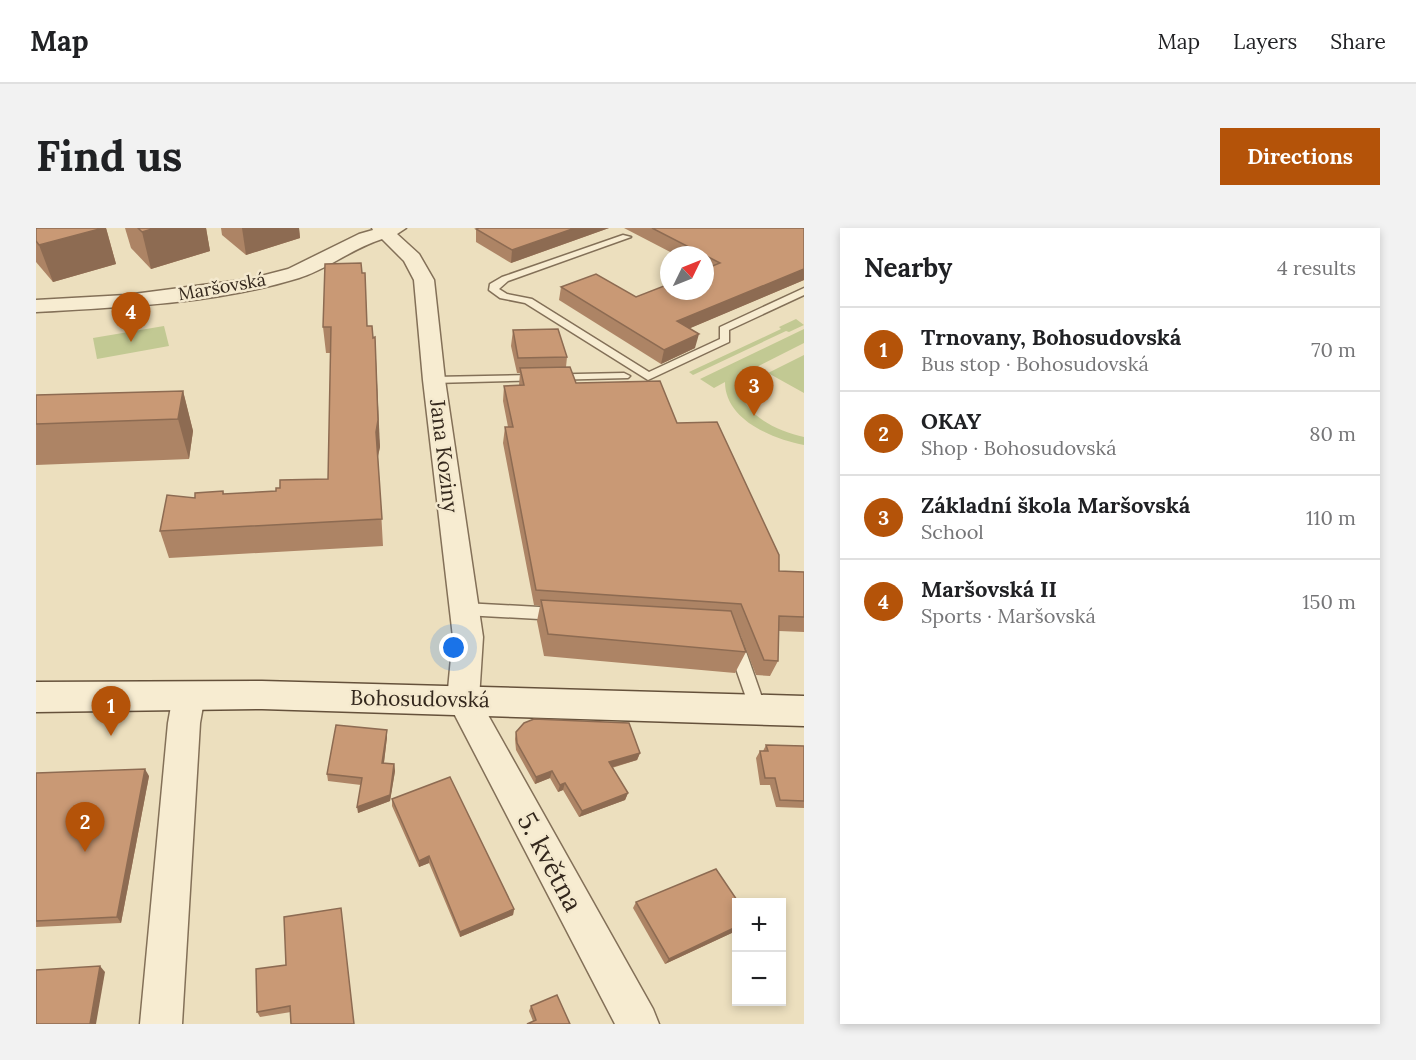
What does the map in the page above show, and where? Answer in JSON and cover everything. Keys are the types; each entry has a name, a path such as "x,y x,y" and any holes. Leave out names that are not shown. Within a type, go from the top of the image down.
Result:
{"street":[{"name":"Maršovská","path":"36,306 126,301 250,285 295,273 388,229"},
{"name":"Jana Koziny","path":"388,229 412,258 424,280 434,380 468,637 463,700"},
{"name":"Bohosudovská","path":"36,697 189,695 463,700 804,711"},
{"path":"161,1024 184,723 189,695"},
{"name":"5. května","path":"463,700 638,1024"}],"lane":[{"path":"626,237 505,279 493,286 494,290 504,296 528,301 648,377 725,340 724,329 804,291"},
{"path":"434,380 624,376"},
{"path":"464,609 578,615"},
{"path":"729,625 758,709"}],"green space":[{"path":"796,319 804,325 789,332 786,331 693,375 689,372 781,329 779,327"},
{"path":"164,326 169,346 97,359 93,338"},
{"path":"804,329 804,343 747,372 740,389 743,399 756,415 774,427 804,437 804,445 779,438 753,426 733,407 727,395 725,382 714,388 700,379"},
{"path":"804,355 804,393 768,373"}],"building":[{"path":"36,228 103,228 39,245 36,241"},
{"path":"138,228 155,228 142,232"},
{"path":"575,228 512,250 476,229"},
{"path":"652,228 804,228 804,269 677,321 699,334 664,350 561,287 596,274 636,297 660,288 660,300 714,300 714,265 720,263 714,260 714,246 687,246"},
{"path":"361,263 362,273 365,273 367,326 372,326 373,338 375,337 378,420 376,432 382,519 160,531 167,495 195,498 195,493 276,491 276,488 280,488 280,480 328,479 331,327 323,327 325,264"},
{"path":"558,329 567,357 518,358 513,330"},
{"path":"570,367 576,383 660,381 677,423 717,422 779,555 779,571 804,572 804,617 779,616 778,661 764,660 741,604 536,590 505,427 513,427 504,386 524,385 520,368"},
{"path":"183,391 178,419 36,424 36,395"},
{"path":"541,600 731,611 746,652 548,634"},
{"path":"534,719 629,723 640,753 609,762 628,793 582,811 565,783 560,785 552,771 536,777 517,743 516,732 524,723"},
{"path":"336,725 387,730 382,763 394,764 390,795 357,807 362,778 327,774"},
{"path":"766,745 804,746 804,801 780,800 775,778 765,778 760,751 768,751"},
{"path":"145,769 117,917 36,921 36,773"},
{"path":"450,777 514,909 460,932 429,856 419,861 392,799"},
{"path":"716,869 736,898 732,898 732,929 669,959 636,902"},
{"path":"341,908 354,1024 291,1024 290,1006 257,1012 256,969 286,965 284,917"},
{"path":"100,966 90,1024 36,1024 36,970"},
{"path":"557,995 570,1024 527,1024 536,1020 531,1006"}],"place":[{"name":"Maršovská II","path":"131,342"},
{"name":"Základní škola Maršovská","path":"754,416"},
{"name":"Trnovany, Bohosudovská","path":"111,736"},
{"name":"OKAY","path":"85,852"}]}
